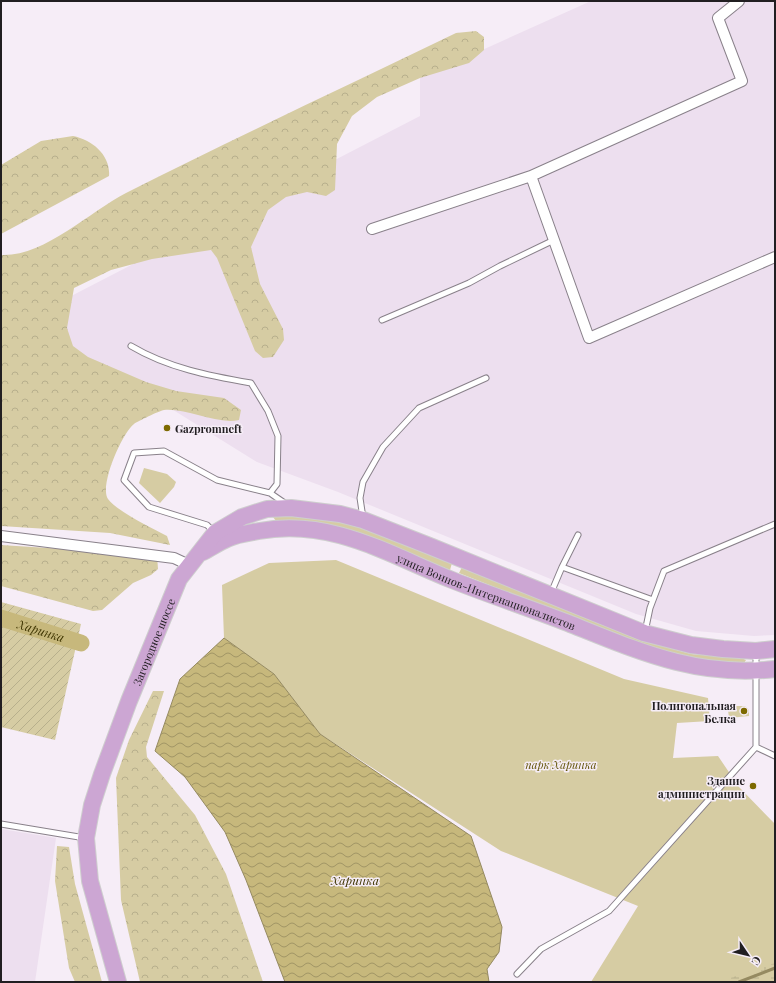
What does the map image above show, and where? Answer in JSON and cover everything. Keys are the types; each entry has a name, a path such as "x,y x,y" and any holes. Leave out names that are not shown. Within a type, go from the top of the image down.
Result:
{"main road":[{"name":"Загородное шоссе","path":"118,982 90,881 86,838 97,790 124,716 171,596 194,559 242,517 267,509 291,508 340,514 363,520 432,547"},
{"name":"улица Воинов-Интернационалистов","path":"218,537 273,528 293,528 329,532 353,539 415,562 450,579 661,659 713,668 756,671 775,669"},
{"name":"улица Воинов-Интернационалистов","path":"432,547 644,633 691,645 723,650 756,651 775,649"}],"street":[{"path":"372,229 531,176 742,81 718,18 739,1"},
{"path":"531,176 589,338 775,257"},
{"path":"267,509 273,528"},
{"path":"1,536 174,558 194,559"}],"lane":[{"path":"382,320 469,283 554,240"},
{"path":"131,346 184,369 210,376 251,383 268,411 278,436 277,484 270,493"},
{"path":"363,520 360,498 363,482 383,447 419,408 486,378"},
{"path":"218,537 207,525 149,507 124,480 134,453 164,451 217,480 270,493 291,508"},
{"path":"644,633 653,600 664,571 775,524"},
{"path":"550,595 578,535"},
{"path":"562,567 653,600"},
{"path":"517,974 541,949 609,911 756,747 756,651"},
{"path":"756,747 775,756"},
{"path":"1,824 86,838"}],"shaded area":[{"path":"591,1 775,1 775,635 754,636 696,631 636,614 338,492 257,462 162,403 36,352 46,309 420,116 420,78"},
{"path":"1,829 56,838 35,982 1,982"}],"green space":[{"path":"476,31 484,37 484,50 469,63 420,78 377,97 352,116 337,144 335,190 326,196 307,192 286,197 268,210 251,247 260,284 283,329 284,340 273,357 263,358 255,351 217,258 211,250 152,259 111,270 74,288 67,328 73,346 88,357 146,382 176,391 224,398 241,410 239,420 230,421 211,419 183,411 164,410 134,424 129,429 118,448 109,472 106,492 108,499 119,509 167,536 170,545 110,533 1,526 1,255 17,254 33,249 50,241 126,193 249,132 456,33"},
{"path":"73,136 87,141 99,150 107,162 109,176 1,234 1,165 41,141"},
{"path":"144,468 167,474 176,482 174,487 160,503 139,483"},
{"path":"277,515 324,518 354,525 452,563 450,570 365,536 322,525 276,521 273,517"},
{"path":"1,545 157,555 158,569 151,575 133,583 102,610 93,611 1,586"},
{"name":"парк Харинка","path":"336,560 624,679 708,698 710,721 677,723 673,758 718,756 739,787 775,824 775,982 591,982 638,906 501,851 320,734 274,674 224,638 222,585 269,563"},
{"path":"462,567 648,642 691,654 741,658 746,660 744,663 708,661 650,649 459,573"},
{"path":"1,602 81,624 55,740 1,727"},
{"path":"153,691 164,691 146,747 147,757 195,815 226,874 263,982 140,982 121,900 116,778 129,740"},
{"path":"732,706 745,706 749,710 749,716 729,718 728,710"},
{"path":"57,846 69,847 75,884 102,982 75,982 69,968 55,881"},
{"path":"775,963 775,980 771,982 718,982"}],"water":[{"name":"Харинка","path":"224,638 274,674 320,734 471,836 502,927 499,952 487,969 489,982 285,982 246,880 225,832 185,777 155,751 180,679"}],"waterway":[{"name":"Харинка","path":"1,618 81,643"},
{"path":"739,982 775,968"}],"place":[{"name":"Gazpromneft","path":"167,428"},
{"name":"Полигональная Белка","path":"744,711"},
{"name":"Здание администрации","path":"753,786"}]}
